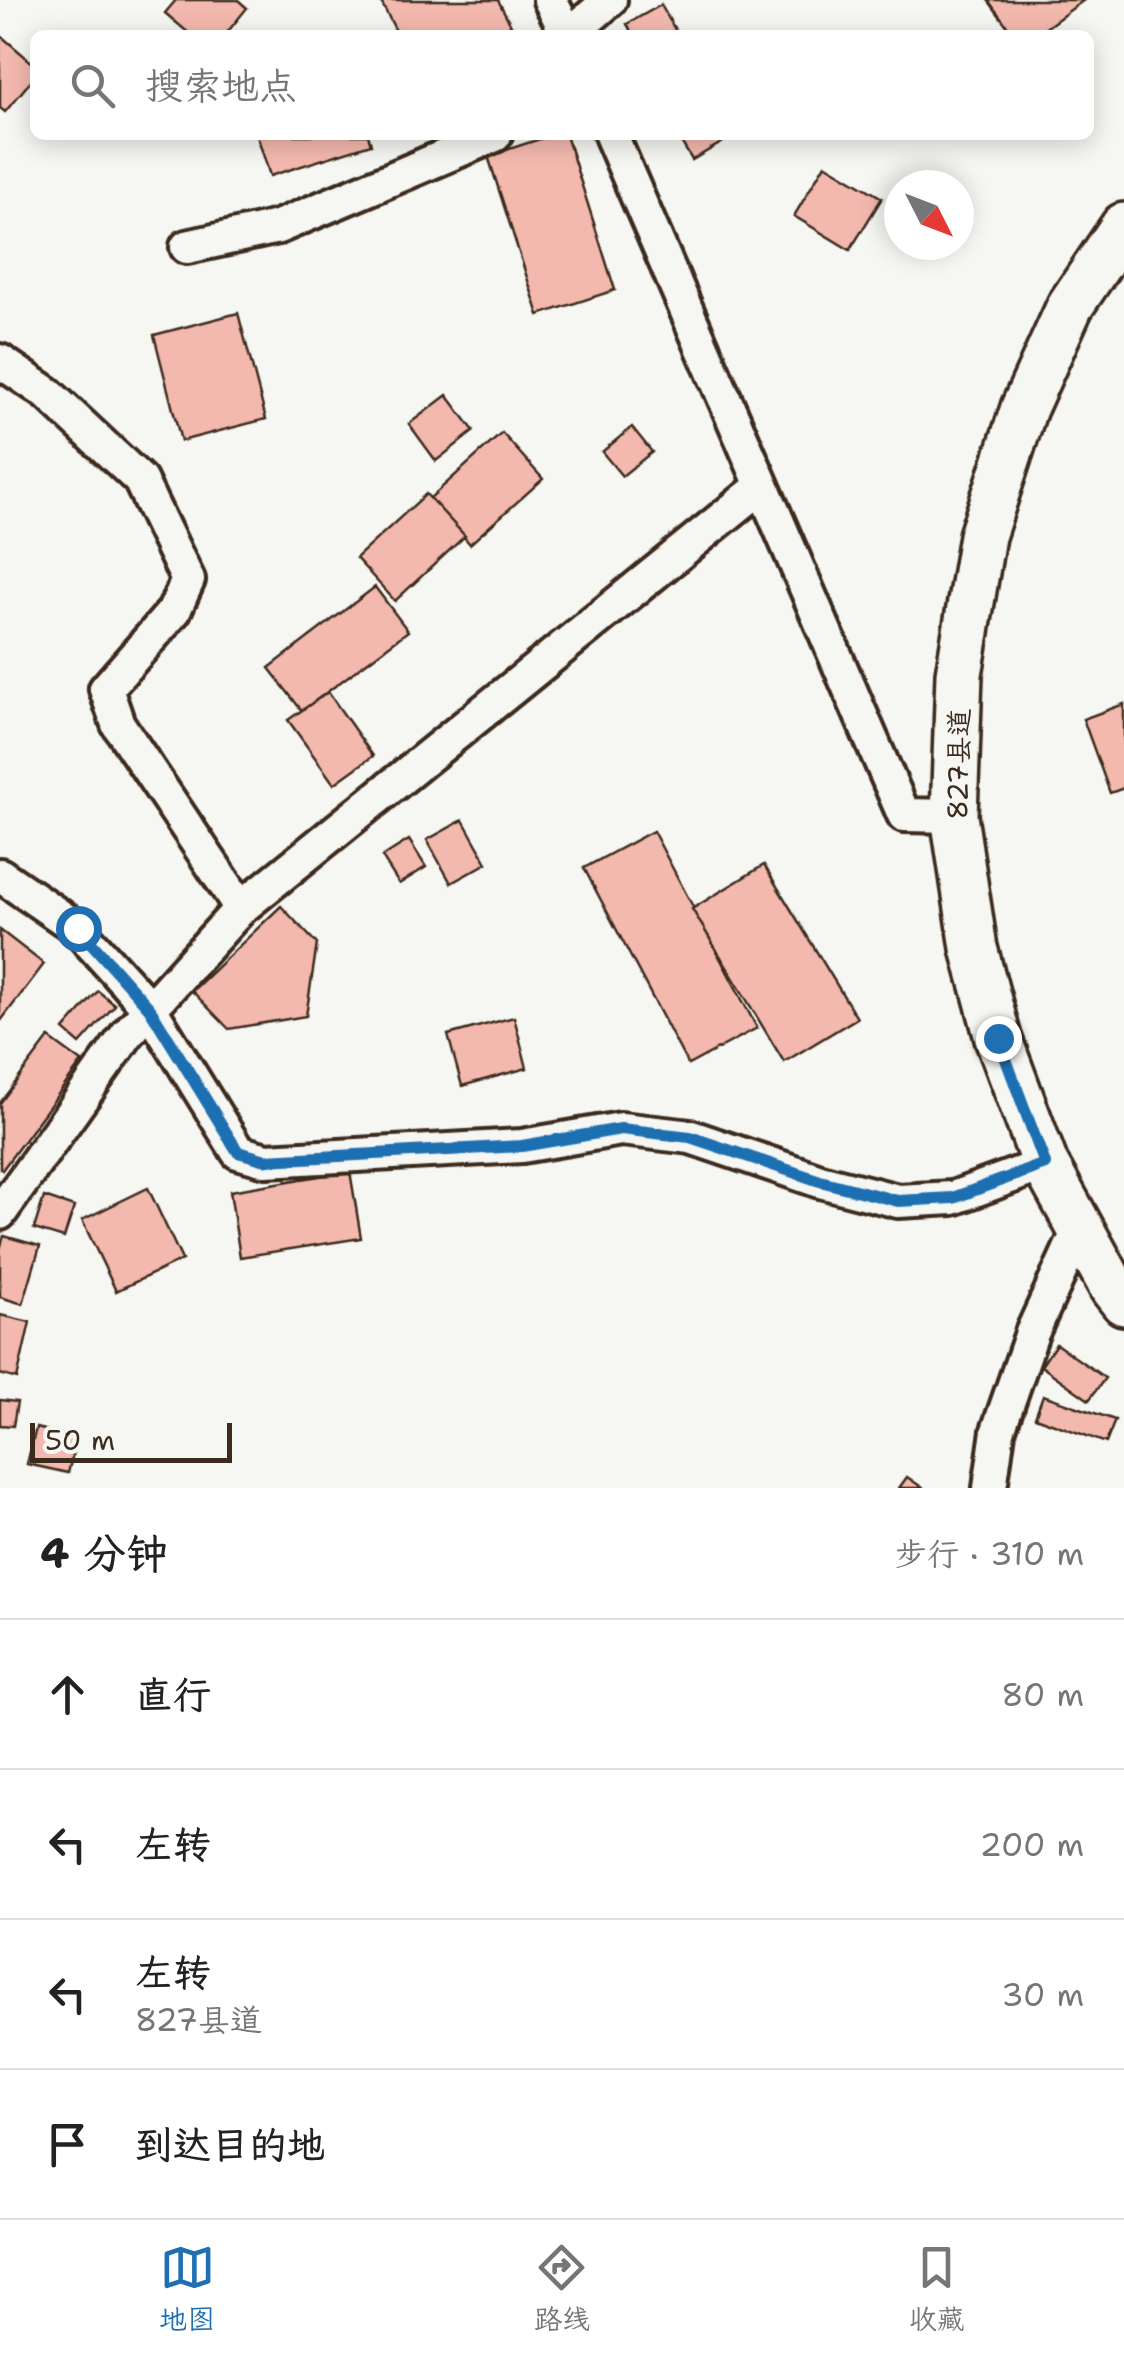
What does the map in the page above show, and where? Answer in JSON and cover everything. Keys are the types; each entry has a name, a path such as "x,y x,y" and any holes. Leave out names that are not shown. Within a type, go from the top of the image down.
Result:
{"main road":[{"name":"827县道","path":"1124,226 1070,306 1024,408 982,536 959,674 954,816 974,948 993,1020 1045,1164 1124,1302"}],"street":[{"path":"550,0 565,30"},
{"path":"574,30 610,0"},
{"path":"187,247 278,227 483,140"},
{"path":"613,140 904,816 954,816"},
{"path":"0,361 48,393 140,480 188,580 174,611 106,689 118,724 241,908"},
{"path":"0,1213 128,1033 241,908 762,486"},
{"path":"0,875 78,928 150,1009 238,1152 266,1160 522,1146 621,1129 690,1137 820,1181 898,1201 953,1198 1045,1164"},
{"path":"990,1488 998,1431 1032,1333 1080,1228"}],"building":[{"path":"176,0 238,0 247,8 229,30 185,30 165,13"},
{"path":"380,0 498,0 511,25 501,30 395,30"},
{"path":"988,0 1084,0 1043,30 1010,30"},
{"path":"661,5 675,30 630,30 627,24"},
{"path":"0,35 30,61 30,82 5,112 0,108"},
{"path":"259,140 370,140 371,144 270,176"},
{"path":"537,140 568,140 615,290 539,315 488,156"},
{"path":"680,140 726,140 692,160"},
{"path":"825,164 882,198 850,250 794,216"},
{"path":"238,313 266,419 181,441 154,335"},
{"path":"447,395 474,431 436,461 409,424"},
{"path":"632,427 652,452 622,476 602,452"},
{"path":"502,433 543,479 470,544 430,498"},
{"path":"426,494 465,536 395,601 356,558"},
{"path":"375,587 408,631 302,711 269,668"},
{"path":"328,692 373,756 334,784 288,720"},
{"path":"1124,704 1124,788 1110,793 1083,719"},
{"path":"463,820 487,863 451,883 427,840"},
{"path":"653,831 757,1028 688,1065 584,868"},
{"path":"409,840 426,867 399,884 382,857"},
{"path":"764,865 857,1018 784,1062 692,909"},
{"path":"281,906 317,944 306,1016 229,1029 192,991"},
{"path":"0,930 44,964 0,1022"},
{"path":"98,991 115,1005 80,1044 64,1030"},
{"path":"514,1017 527,1068 462,1086 448,1035"},
{"path":"49,1038 82,1062 2,1170 0,1103"},
{"path":"350,1171 361,1238 240,1257 230,1191"},
{"path":"148,1188 182,1260 116,1291 82,1220"},
{"path":"44,1197 74,1207 64,1238 34,1229"},
{"path":"4,1236 40,1246 23,1304 0,1297 0,1249"},
{"path":"0,1315 30,1322 17,1379 0,1374"},
{"path":"1056,1344 1105,1378 1089,1400 1041,1366"},
{"path":"1043,1395 1115,1420 1106,1443 1035,1417"},
{"path":"0,1400 17,1402 13,1426 0,1425"},
{"path":"36,1428 77,1438 68,1473 27,1464"},
{"path":"907,1477 923,1488 899,1488"}],"route":[{"path":"78,928 150,1009 238,1152 266,1160 522,1146 621,1129 690,1137 820,1181 898,1201 953,1198 1045,1164 998,1038"}]}
